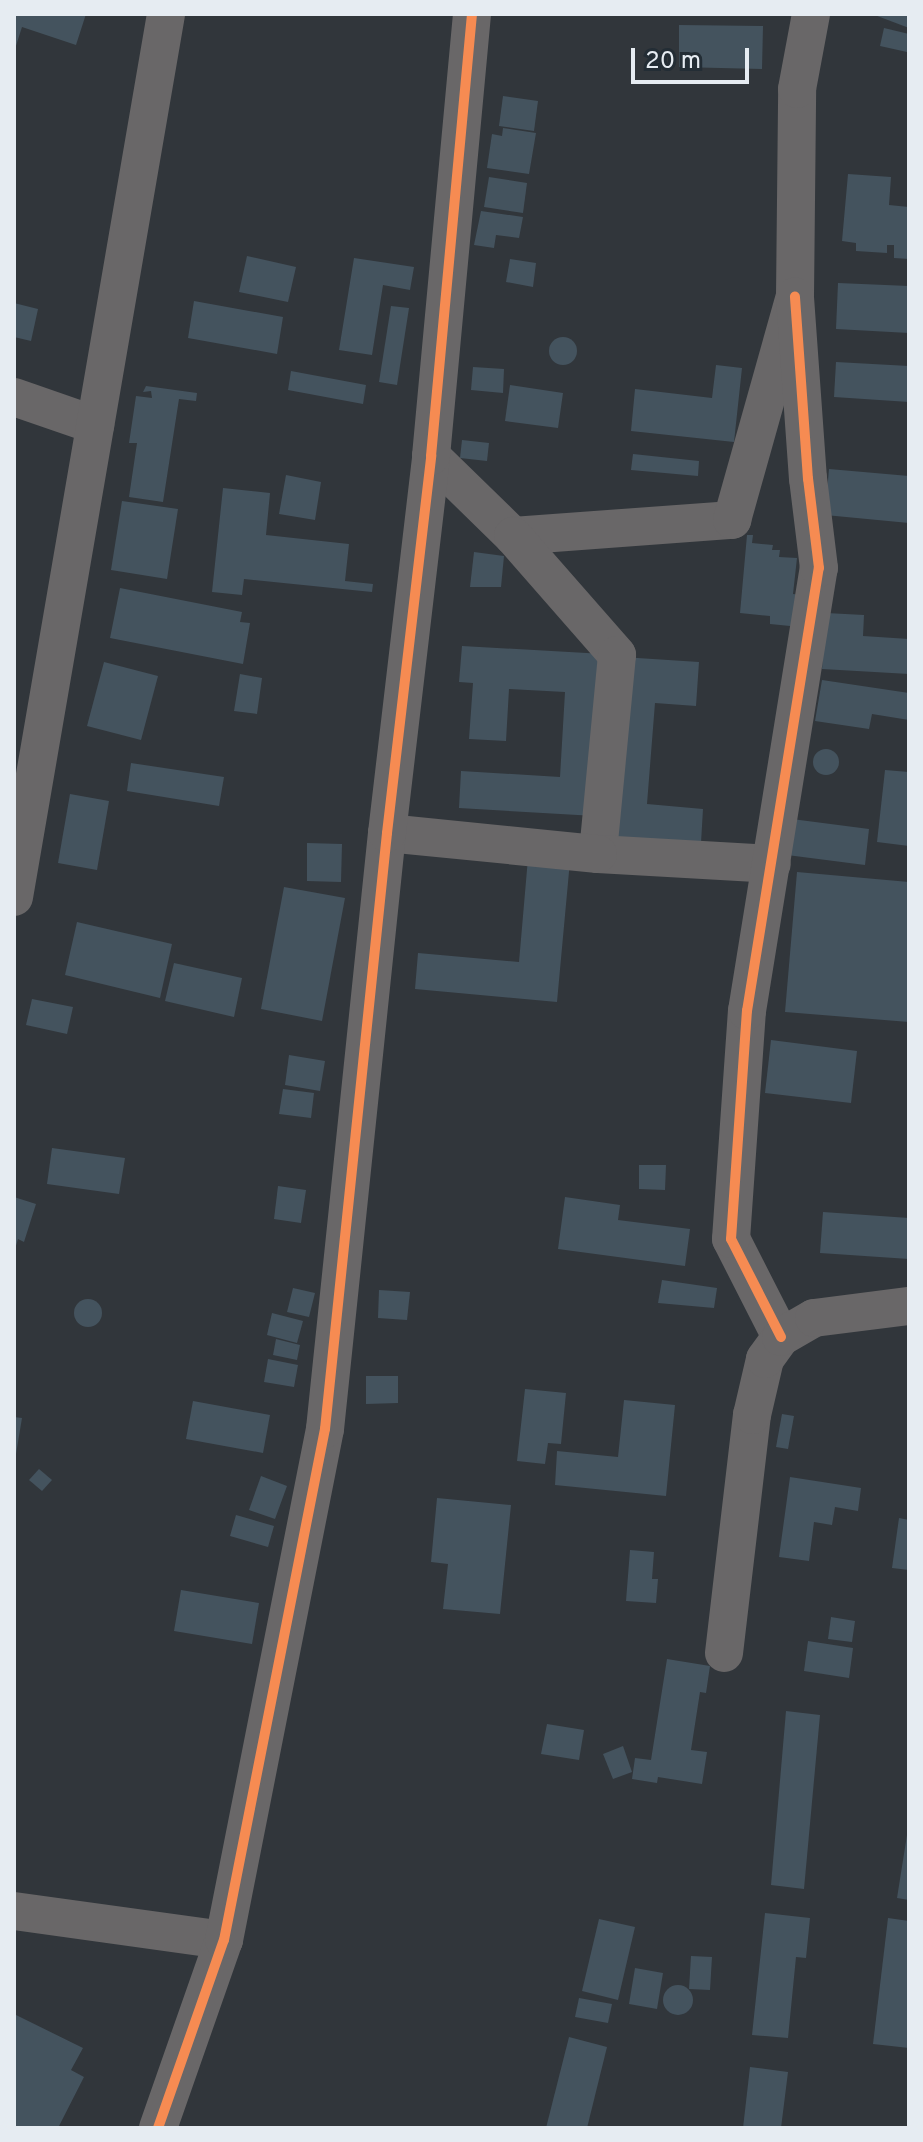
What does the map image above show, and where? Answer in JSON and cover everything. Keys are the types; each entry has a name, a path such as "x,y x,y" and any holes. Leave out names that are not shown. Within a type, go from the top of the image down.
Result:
{"street":[{"path":"14,897 166,14"},
{"path":"158,2128 224,1940 325,1429 387,833 431,456 472,14"},
{"path":"781,1337 731,1239 747,1011 819,568 808,479 795,296 797,89 811,14"},
{"path":"513,536 732,520 795,296"},
{"path":"14,397 95,425"},
{"path":"431,456 513,536 617,655 598,854"},
{"path":"387,833 598,854 772,864"},
{"path":"724,1653 752,1415 765,1359 781,1337 814,1318 909,1306"},
{"path":"14,1911 224,1940"}],"building":[{"path":"14,14 86,14 76,45 22,27 15,49"},
{"path":"872,14 909,14 909,28"},
{"path":"679,25 763,26 762,69 679,67"},
{"path":"884,28 909,34 907,52 880,46"},
{"path":"503,96 538,101 534,131 499,126"},
{"path":"503,128 536,133 529,174 487,168 492,134 502,136"},
{"path":"848,174 891,177 889,205 909,207 909,259 894,258 894,245 887,245 887,253 856,251 856,243 842,241"},
{"path":"489,177 527,183 523,213 484,207"},
{"path":"481,211 523,217 519,238 496,235 494,248 474,245"},
{"path":"247,256 296,267 288,302 239,292"},
{"path":"354,258 414,267 410,290 383,285 372,355 339,350"},
{"path":"510,259 536,263 533,287 506,282"},
{"path":"838,283 909,286 909,333 836,329"},
{"path":"194,301 283,317 277,354 188,338"},
{"path":"14,303 38,309 31,341 14,337"},
{"path":"391,306 409,308 397,385 379,382"},
{"path":"563,337 573,341 577,351 573,361 563,365 553,361 549,351 553,341"},
{"path":"836,362 909,366 909,402 834,397"},
{"path":"716,365 742,368 734,442 631,431 635,389 712,398"},
{"path":"473,367 504,369 503,393 471,390"},
{"path":"291,371 366,385 363,404 288,390"},
{"path":"510,385 563,393 558,428 505,421"},
{"path":"146,386 197,393 196,401 179,399 163,502 129,497 137,443 129,443 136,396 152,398 151,391 143,392"},
{"path":"462,440 489,443 487,461 460,458"},
{"path":"633,454 699,461 698,476 631,470"},
{"path":"829,469 909,476 909,523 825,515"},
{"path":"286,475 321,482 315,520 279,514"},
{"path":"223,488 270,493 266,535 349,544 345,581 373,584 372,592 244,579 242,595 212,592"},
{"path":"122,501 178,509 167,579 111,570"},
{"path":"747,535 753,535 752,543 773,545 772,550 780,550 779,557 797,558 793,594 803,595 800,627 770,624 770,616 740,613"},
{"path":"474,552 504,556 501,587 470,587"},
{"path":"120,588 242,612 240,622 250,623 243,664 110,638"},
{"path":"826,613 864,615 863,636 909,639 909,674 822,669"},
{"path":"462,646 604,654 595,816 459,808 461,771 560,777 565,692 509,689 506,741 469,739 473,683 459,682"},
{"path":"622,657 699,662 696,706 655,703 647,804 703,809 701,843 609,837"},
{"path":"104,662 158,676 141,740 87,726"},
{"path":"240,674 262,678 257,714 234,711"},
{"path":"822,680 909,693 909,720 872,714 869,729 815,721"},
{"path":"826,749 835,753 839,762 835,771 826,775 817,771 813,762 817,753"},
{"path":"131,763 224,777 219,806 127,791"},
{"path":"885,770 909,772 909,846 877,842"},
{"path":"70,794 109,801 97,870 58,863"},
{"path":"792,819 869,829 865,865 787,855"},
{"path":"307,843 342,844 341,882 307,881"},
{"path":"528,858 570,861 557,1002 415,989 418,953 519,962"},
{"path":"797,872 909,882 909,1022 785,1012"},
{"path":"284,887 345,898 322,1021 261,1009"},
{"path":"77,922 172,944 160,998 65,975"},
{"path":"174,963 242,978 234,1017 165,1001"},
{"path":"32,999 73,1007 67,1034 26,1025"},
{"path":"771,1040 857,1051 851,1103 765,1093"},
{"path":"289,1055 325,1061 320,1091 285,1085"},
{"path":"283,1089 314,1093 311,1118 279,1114"},
{"path":"52,1148 125,1158 119,1194 47,1184"},
{"path":"639,1165 666,1165 665,1190 639,1189"},
{"path":"278,1186 306,1190 301,1223 274,1219"},
{"path":"14,1197 36,1204 24,1242 18,1239 15,1249"},
{"path":"565,1197 620,1205 618,1220 690,1229 685,1266 558,1249"},
{"path":"823,1212 909,1218 909,1259 820,1253"},
{"path":"662,1280 717,1288 714,1308 658,1303"},
{"path":"293,1288 315,1293 309,1317 287,1312"},
{"path":"379,1290 410,1292 407,1320 378,1318"},
{"path":"88,1299 98,1303 102,1313 98,1323 88,1327 78,1323 74,1313 78,1303"},
{"path":"272,1313 303,1321 297,1343 267,1335"},
{"path":"276,1339 300,1345 297,1360 273,1355"},
{"path":"268,1359 298,1365 294,1387 264,1382"},
{"path":"366,1376 398,1376 398,1403 366,1404"},
{"path":"525,1389 566,1393 561,1444 548,1443 545,1464 517,1461"},
{"path":"624,1400 675,1405 666,1496 555,1485 557,1451 618,1457"},
{"path":"193,1401 270,1415 263,1453 186,1439"},
{"path":"782,1414 794,1416 788,1449 776,1447"},
{"path":"14,1417 22,1418 16,1454 14,1454"},
{"path":"39,1469 52,1480 42,1491 29,1480"},
{"path":"261,1476 287,1486 275,1519 249,1510"},
{"path":"790,1477 861,1488 858,1511 835,1507 832,1525 814,1522 809,1561 779,1557"},
{"path":"437,1498 511,1505 500,1614 443,1609 448,1564 431,1562"},
{"path":"236,1515 274,1526 268,1547 230,1536"},
{"path":"899,1518 909,1520 909,1570 892,1568"},
{"path":"630,1550 654,1552 652,1579 658,1579 656,1603 626,1601"},
{"path":"181,1590 259,1603 252,1644 174,1631"},
{"path":"831,1617 855,1621 852,1642 828,1639"},
{"path":"808,1641 853,1648 849,1678 804,1671"},
{"path":"667,1659 710,1666 706,1693 700,1692 691,1750 707,1752 702,1784 658,1777 657,1783 632,1779 635,1758 651,1760"},
{"path":"786,1711 820,1715 804,1889 771,1885"},
{"path":"547,1724 584,1730 579,1760 541,1754"},
{"path":"623,1746 632,1772 613,1779 603,1754"},
{"path":"909,1835 909,1900 897,1898"},
{"path":"765,1913 810,1918 806,1958 796,1957 788,2038 752,2035"},
{"path":"888,1918 909,1921 909,2048 873,2044"},
{"path":"599,1919 635,1927 618,2000 582,1991"},
{"path":"691,1956 712,1957 710,1990 689,1989"},
{"path":"635,1968 663,1973 657,2009 629,2004"},
{"path":"678,1985 688,1990 693,2000 688,2010 678,2015 668,2010 663,2000 668,1990"},
{"path":"579,1998 612,2004 608,2023 575,2017"},
{"path":"14,2014 83,2048 71,2070 84,2077 58,2128 14,2128"},
{"path":"569,2037 607,2047 587,2128 546,2128"},
{"path":"750,2067 788,2072 781,2128 743,2128"}],"cycle path":[{"path":"158,2128 224,1940 325,1429 387,833 431,456 472,14"},
{"path":"781,1337 731,1239 747,1011 819,568 808,479 795,296"}]}
